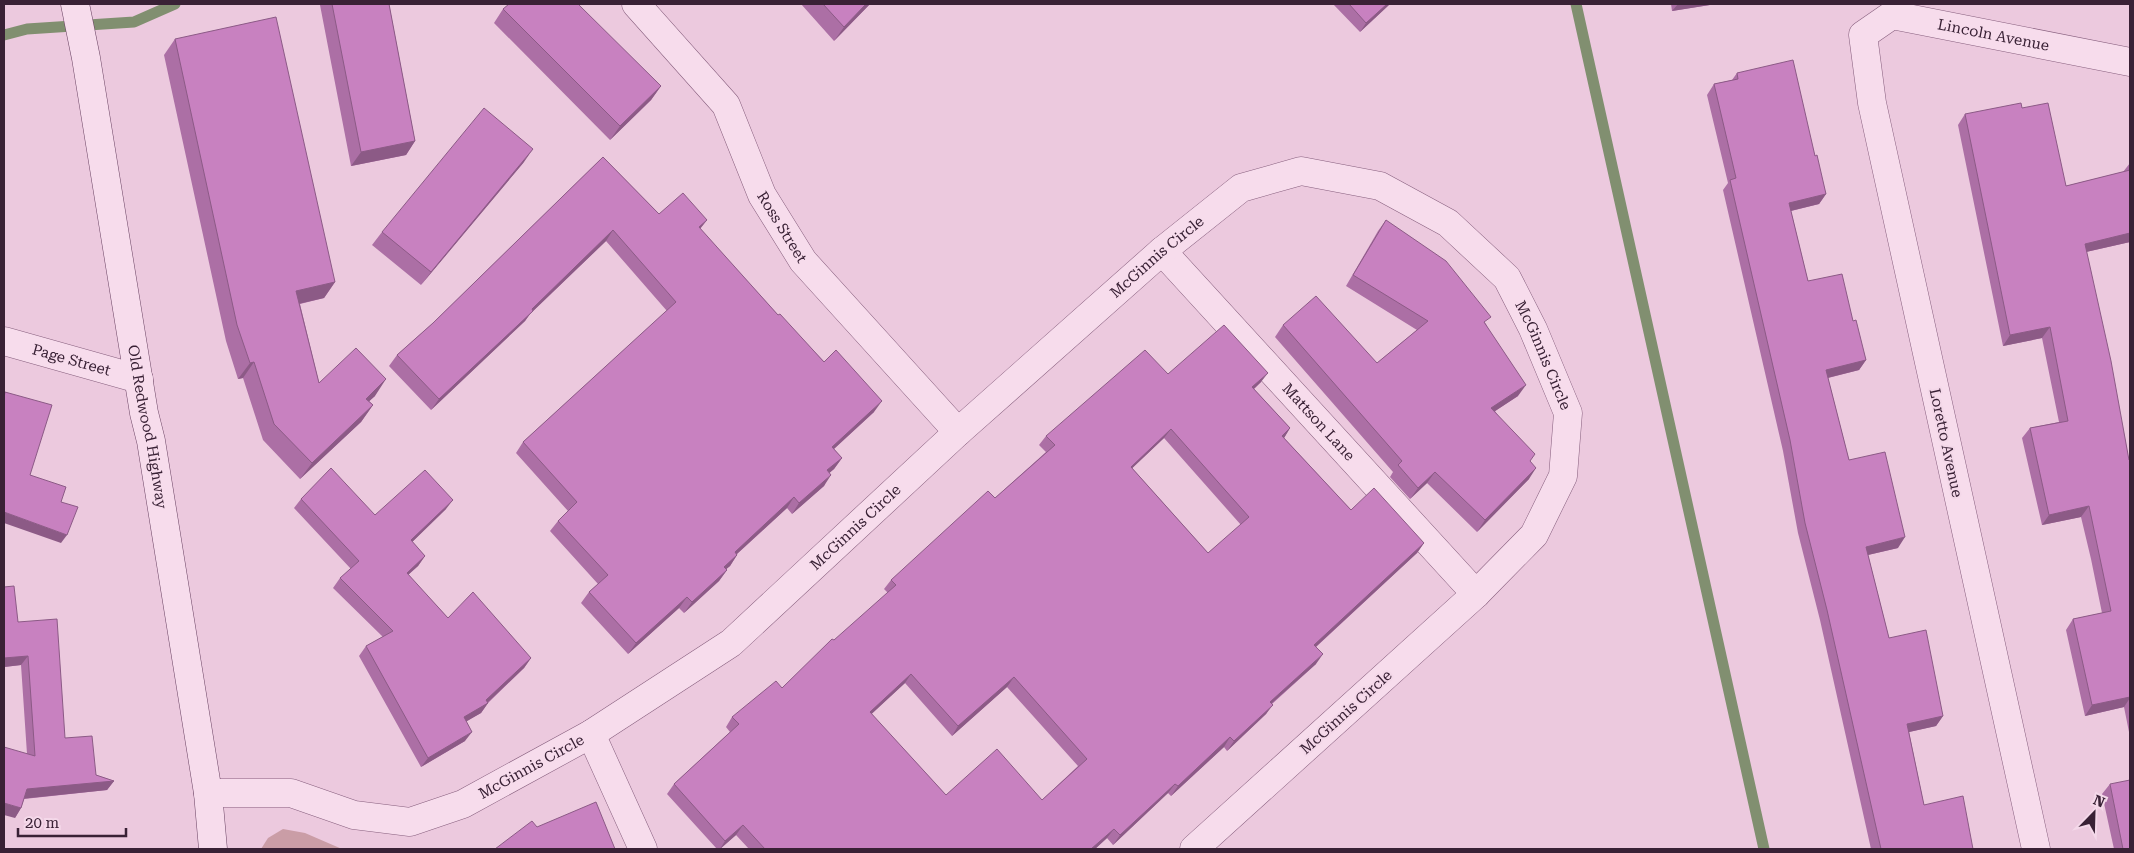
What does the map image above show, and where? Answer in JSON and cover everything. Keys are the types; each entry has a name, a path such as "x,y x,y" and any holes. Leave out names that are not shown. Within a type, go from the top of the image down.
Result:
{"street":[{"name":"Old Redwood Highway","path":"75,4 86,58 151,441 208,793 212,849"},
{"name":"Ross Street","path":"636,4 726,105 762,195 802,262 958,432"},
{"name":"Lincoln Avenue","path":"1863,35 1892,16 2130,62"},
{"name":"Loretto Avenue","path":"1863,35 1872,103 2036,849"},
{"name":"McGinnis Circle","path":"208,793 291,793 354,815 410,822 463,804 591,734 732,643 958,432 1162,251 1241,188 1301,171 1380,186 1448,223 1507,278 1533,329 1568,413 1563,476 1534,535 1476,594 1194,849"},
{"name":"Mattson Lane","path":"1162,251 1476,594"},
{"name":"Page Street","path":"4,340 139,379"},
{"path":"591,734 643,849"}],"shaded area":[{"path":"283,829 305,833 342,849 261,849 268,838"}],"building":[{"path":"332,4 389,4 415,141 361,152"},
{"path":"509,4 578,4 661,86 620,126 503,9"},
{"path":"823,4 866,4 844,27"},
{"path":"1349,4 1387,4 1366,23"},
{"path":"276,17 335,282 296,291 319,383 356,348 386,379 366,399 373,405 312,463 274,424 254,362 250,363 237,325 175,39"},
{"path":"1793,60 1815,156 1817,155 1826,194 1789,203 1808,281 1842,274 1853,321 1856,320 1866,360 1826,370 1849,460 1885,452 1905,537 1866,547 1889,638 1926,630 1943,716 1907,724 1924,805 1963,796 1973,849 1881,849 1827,610 1805,523 1790,440 1730,180 1736,178 1714,84 1738,79 1737,73"},
{"path":"2021,103 2022,108 2048,103 2066,186 2130,170 2130,233 2085,244 2130,459 2130,697 2092,705 2073,619 2111,611 2089,506 2049,515 2030,428 2068,421 2050,327 2010,335 1965,114"},
{"path":"484,108 533,149 431,272 382,232"},
{"path":"603,157 659,214 683,193 707,220 699,227 778,315 780,314 824,362 836,350 882,401 832,447 842,458 827,470 831,475 799,503 794,497 735,552 737,555 724,567 727,570 692,602 687,597 636,643 589,592 608,575 558,521 577,502 523,442 676,302 613,230 532,309 533,311 439,399 397,355 433,323"},
{"path":"1386,220 1446,261 1491,317 1484,322 1526,385 1491,408 1535,454 1530,461 1536,468 1485,520 1435,472 1418,488 1398,465 1402,461 1283,325 1316,296 1377,363 1428,321 1353,275"},
{"path":"1224,325 1268,373 1252,387 1290,428 1282,436 1351,510 1374,488 1424,543 1314,645 1323,654 1270,702 1273,705 1234,741 1230,737 1178,786 1175,784 1120,835 1114,829 1091,849 765,849 743,825 725,841 674,784 739,724 732,717 776,681 782,688 832,639 834,640 896,585 891,580 988,491 995,498 1055,445 1046,436 1145,350 1168,374","holes":["1171,429 1249,517 1208,553 1131,467","911,674 958,726 1014,677 1087,759 1042,800 997,749 946,795 870,712"]},
{"path":"5,392 52,405 30,475 66,487 61,502 78,507 67,535 4,512"},
{"path":"331,468 375,515 425,470 453,500 411,540 425,556 407,573 448,618 473,592 531,658 486,700 488,703 464,717 472,732 428,758 366,646 393,631 340,578 359,561 301,499"},
{"path":"14,586 18,622 57,619 65,738 92,736 96,775 114,781 27,789 21,808 4,803 4,747 35,756 28,656 4,658 4,587"},
{"path":"2130,780 2130,849 2123,849 2110,784"},
{"path":"596,802 615,849 495,849 532,821 537,827"}],"waterway":[{"path":"4,35 27,29 134,22 175,4"},
{"path":"1576,4 1764,849"}]}
